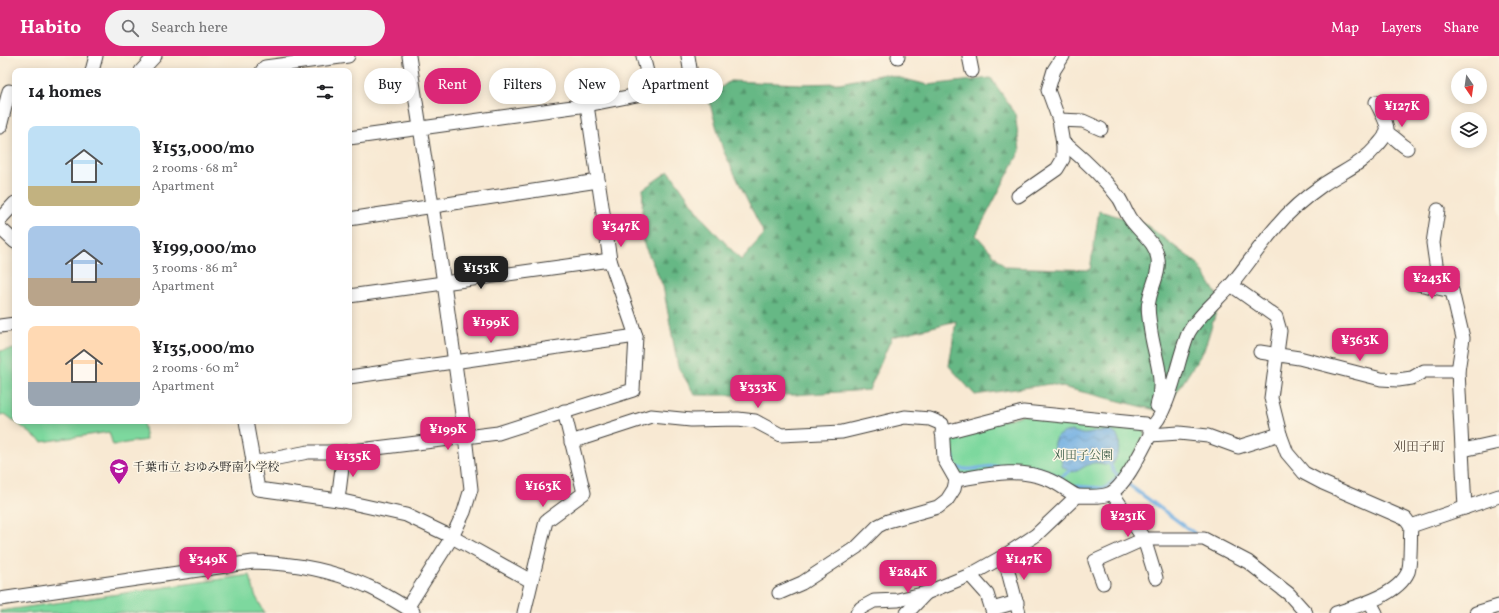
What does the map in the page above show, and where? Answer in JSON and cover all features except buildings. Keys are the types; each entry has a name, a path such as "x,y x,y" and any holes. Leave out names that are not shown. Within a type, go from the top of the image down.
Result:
{"street":[{"path":"93,68 96,56"},
{"path":"265,68 348,56"},
{"path":"0,599 253,562 280,562 319,569 367,586 410,610 452,537 464,512 470,489 465,436 444,283 409,56"},
{"path":"620,98 652,92 643,56"},
{"path":"688,56 691,68"},
{"path":"969,56 972,71"},
{"path":"1018,196 1057,169 1063,159 1063,144 1059,120 1048,90 1054,70 1063,56"},
{"path":"0,127 10,90 12,91"},
{"path":"956,480 1005,472 1032,474 1049,479 1077,496 1099,496 1112,493 1127,477 1150,432 1156,424 1174,382 1180,356 1191,329 1231,285 1277,226 1294,207 1325,184 1357,165 1386,137 1387,128 1376,102"},
{"path":"252,463 308,452 344,452 498,433 633,390 636,336 610,260 587,104 352,138"},
{"path":"1059,120 1083,121 1101,129"},
{"path":"1386,132 1390,133 1399,144 1407,148"},
{"path":"1063,144 1068,146 1103,178 1120,200 1129,217 1153,244 1158,259 1157,272 1148,310 1151,336 1161,378 1161,393 1150,432"},
{"path":"352,218 598,181"},
{"path":"0,219 12,206"},
{"path":"1438,210 1433,243 1436,264 1438,274 1452,291 1462,338 1458,371 1465,508"},
{"path":"0,228 12,239"},
{"path":"352,296 610,260"},
{"path":"1418,284 1452,291"},
{"path":"1231,285 1276,317 1280,331 1271,398 1286,454 1304,473 1406,520 1411,526 1408,572 1398,586 1370,602 1336,613"},
{"path":"0,326 12,324"},
{"path":"352,377 636,336"},
{"path":"1260,352 1299,358 1380,379 1398,380 1412,378 1424,371 1458,371"},
{"path":"524,613 546,521 584,493 564,411"},
{"path":"942,433 1023,412 1145,424 1150,432"},
{"path":"571,442 651,416 691,420 738,419 754,421 781,435 842,432 905,417 930,419 942,424 944,459 956,480 954,489 947,500 938,507 888,521 878,526 857,547 802,583 779,593"},
{"path":"246,424 252,463 258,489 338,500 406,515 452,537 531,580"},
{"path":"1150,432 1208,436 1238,447 1280,434"},
{"path":"1463,450 1499,442"},
{"path":"338,500 344,452"},
{"path":"1112,493 1144,539 1156,578"},
{"path":"857,613 861,608 874,601 898,600 926,593 970,575 1004,556 1036,535 1077,496"},
{"path":"1411,526 1499,496"},
{"path":"1102,583 1095,561 1144,539 1204,539 1248,562 1289,594 1306,613"},
{"path":"970,575 987,594 993,611 1018,607 1004,556"},
{"path":"907,613 926,593"},
{"path":"1370,602 1376,613"},
{"path":"1476,613 1499,606"}],"green space":[{"path":"885,74 928,85 991,78 1015,113 1020,151 976,235 1005,267 1090,270 1099,211 1145,224 1198,264 1220,300 1204,350 1164,412 1050,384 975,395 949,366 956,321 892,337 869,390 794,395 695,395 678,367 663,286 641,238 643,189 669,171 704,220 741,260 764,234 723,150 710,104 723,104 723,86 730,81 800,84 840,83"},
{"path":"12,349 12,419 5,414 0,415 0,351"},
{"name":"刈田子公園","path":"1023,415 1143,427 1145,434 1121,480 1104,492 1071,489 1048,475 957,474 951,464 947,435"},
{"path":"18,424 143,424 146,440 113,445 109,432 42,442"},
{"path":"250,575 255,595 265,613 0,613 0,611"}],"water":[{"path":"1072,431 1082,434 1104,431 1116,434 1119,448 1113,464 1108,465 1093,463 1075,472 1067,470 1062,466 1061,457 1054,448 1055,440 1061,434"}],"waterway":[{"path":"953,456 955,467 963,469 1015,465 1033,467 1051,473 1060,478"},
{"path":"1110,464 1114,472 1120,477"},
{"path":"1059,478 1070,471"},
{"path":"1068,484 1072,486 1102,488 1107,487 1119,476"},
{"path":"1125,482 1194,533"}],"place":[{"name":"千葉市立 おゆみ野南小学校","path":"119,485"}],"district":[{"name":"刈田子町","path":"1419,448"}]}
